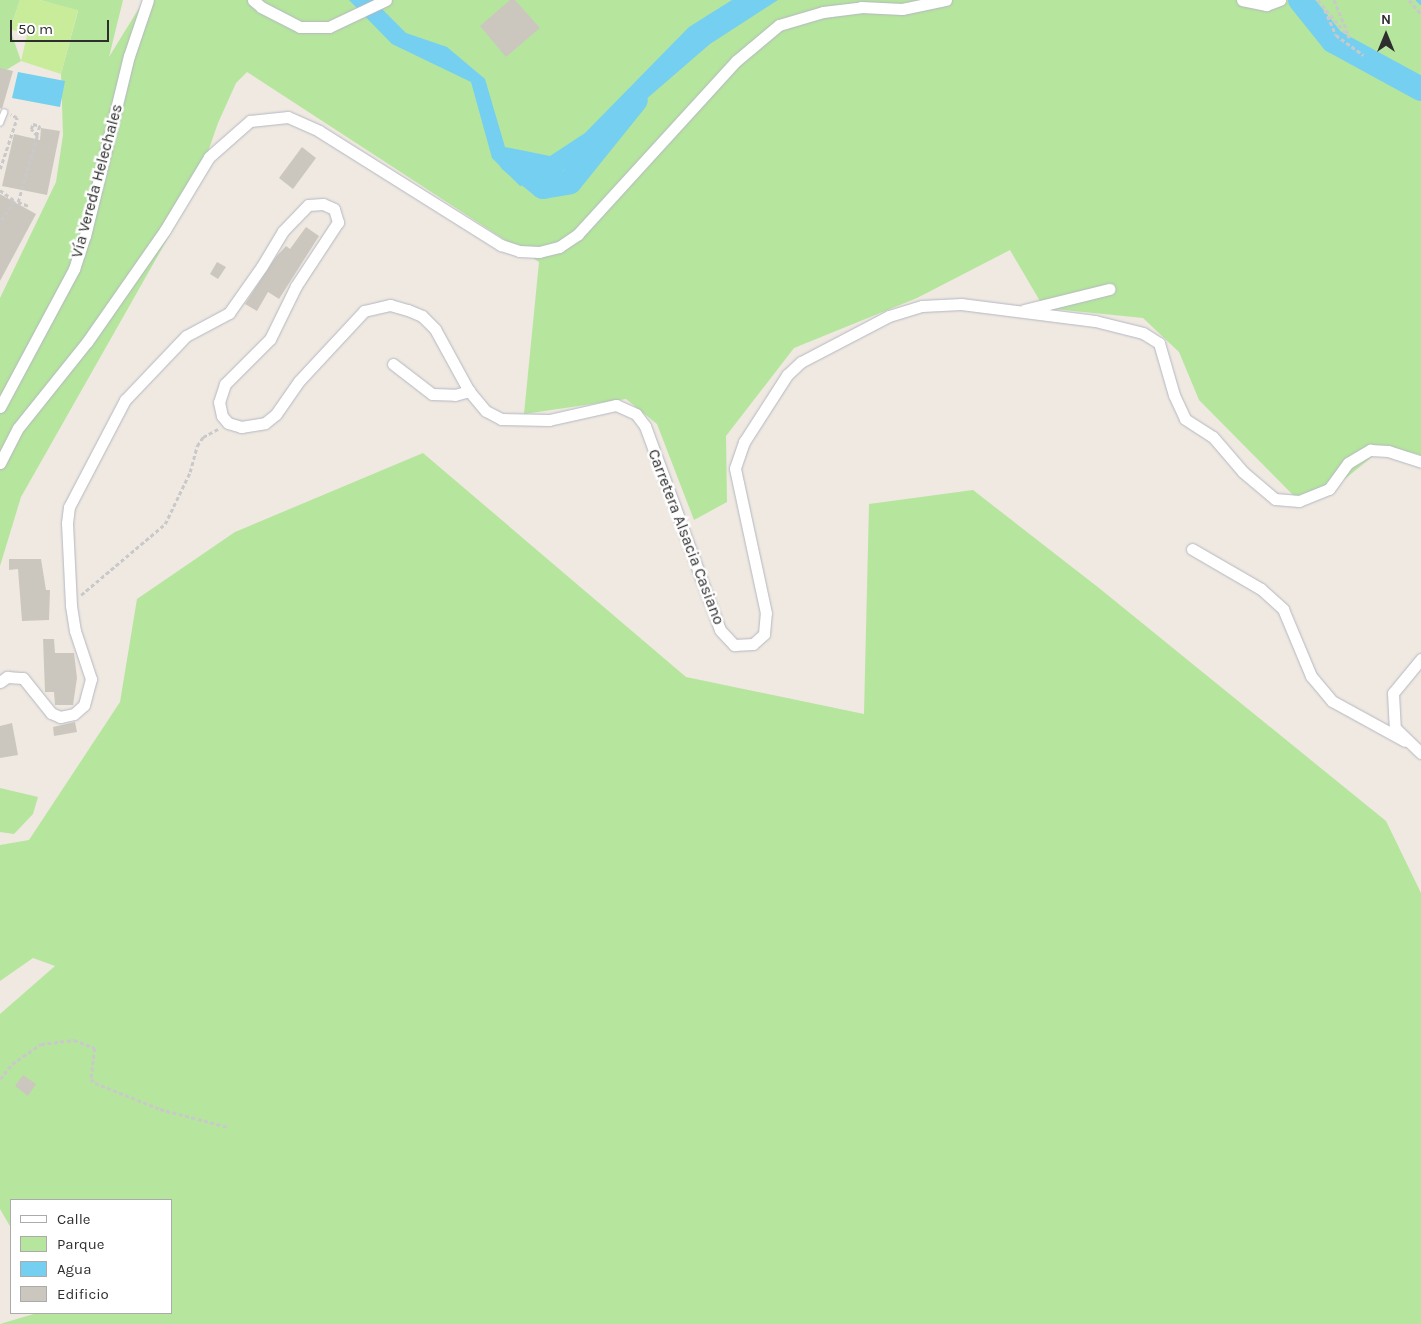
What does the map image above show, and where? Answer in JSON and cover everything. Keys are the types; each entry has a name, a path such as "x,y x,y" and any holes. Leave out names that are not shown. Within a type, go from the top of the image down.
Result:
{"street":[{"name":"Vía Vereda Helechales","path":"0,407 74,269 129,56 148,0"},
{"path":"253,0 280,19 300,27 329,27 386,0"},
{"path":"0,463 18,428 87,342 165,230 209,157 250,120 288,117 319,131 501,245 519,251 539,252 559,246 578,234 736,61 779,25 823,12 861,7 902,9 946,0"},
{"path":"1242,0 1266,5 1280,0"},
{"path":"0,682 7,677 23,678 51,713 68,717 79,711 88,698 91,679 75,630 71,605 67,523 69,507 125,400 186,336 229,312 262,266 283,231 308,205 323,204 334,209 338,222 332,234 296,286 270,339 225,384 218,402 222,416 228,422"},
{"path":"1020,312 1109,290"},
{"name":"Carretera Alsacia Casiano","path":"228,422 241,427 265,423 354,319 375,306 390,305 422,316 451,354 469,391 486,411 501,420 549,420 616,404 636,414 645,426 720,630 734,645 744,647 753,644 764,634 766,613 735,468 744,442 786,375 801,362 888,316 922,306 961,304 1096,321 1143,333 1159,342 1184,419 1213,436 1243,472 1275,499 1299,501 1329,489 1348,463 1370,450 1388,451 1421,462"},
{"path":"394,364 432,394 455,395 469,391"},
{"path":"1192,549 1261,589 1283,609 1311,676 1332,701 1406,740"},
{"path":"1421,659 1393,693 1395,728 1421,753"}],"lane":[{"path":"0,123 4,113"}],"path":[{"path":"1318,0 1350,38 1334,0"},
{"path":"1408,0 1421,14"},
{"path":"1325,10 1336,35 1364,55"},
{"path":"0,169 17,118 4,113"},
{"path":"0,223 16,201 37,136 40,126 33,124 31,129 37,136"},
{"path":"0,190 16,201 29,206"},
{"path":"71,605 108,570 165,524 190,472 197,446 203,437 228,422"},
{"path":"0,1079 12,1064 41,1044 74,1040 96,1048 91,1079 95,1083 160,1109 228,1126"}],"green space":[{"path":"0,0 20,0 10,29 21,61 3,72 0,70"},
{"path":"20,0 40,0 78,10 61,74 21,61 27,35 10,29"},
{"path":"40,0 123,0 109,57 144,0 1421,0 1421,455 1409,452 1373,456 1324,496 1294,496 1199,400 1179,352 1143,318 1044,308 1010,250 917,298 794,348 726,436 727,502 694,520 657,424 626,399 524,414 539,262 247,72 236,83 218,123 194,192 21,497 0,566 0,298 56,182 63,135 61,74 78,11"},
{"path":"423,453 686,677 864,714 869,504 973,490 1099,588 1386,821 1421,893 1421,1324 0,1324 34,1314 172,1314 172,1199 10,1199 10,1226 0,1209 0,1014 55,966 33,958 0,981 0,845 29,840 120,702 137,599 235,532"},
{"path":"0,788 38,797 33,814 14,834 0,832"}],"water":[{"path":"349,0 373,0 406,33 447,47 485,79 505,147 550,156 585,133 689,27 732,0 778,0 710,44 556,177 520,186 492,158 471,82 392,44"},
{"path":"18,72 65,81 60,107 12,98"}],"building":[{"path":"510,0 515,0 540,28 506,57 480,26"},
{"path":"0,68 13,71 2,109 0,108"},
{"path":"41,128 60,131 47,195 2,186 14,134 40,140"},
{"path":"302,147 316,158 293,189 279,178"},
{"path":"0,194 36,214 0,281"},
{"path":"306,227 319,236 279,299 268,292 257,311 245,304 276,257 286,246 290,249"},
{"path":"217,262 226,267 218,279 210,274"},
{"path":"9,559 41,559 46,590 50,590 49,620 22,621 18,569 9,570"},
{"path":"43,639 54,639 55,653 74,653 77,678 73,705 55,705 54,692 45,692"},
{"path":"75,722 77,732 54,736 53,727"},
{"path":"12,723 18,755 0,758 0,726"},
{"path":"23,1075 36,1084 28,1096 15,1086"}],"waterway":[{"path":"1300,0 1333,41 1421,89"},
{"path":"1418,0 1421,3"},
{"path":"511,161 543,187 570,182 636,100"}]}
